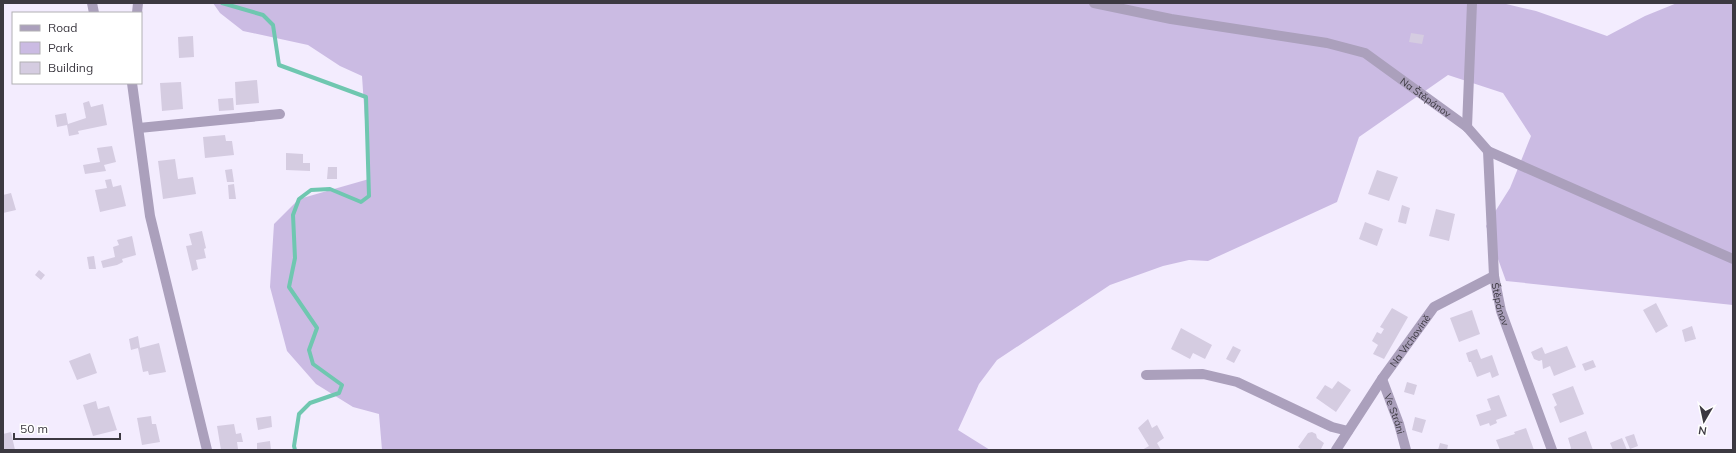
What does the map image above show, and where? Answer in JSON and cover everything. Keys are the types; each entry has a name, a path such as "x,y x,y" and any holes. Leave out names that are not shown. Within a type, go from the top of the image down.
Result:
{"street":[{"name":"Na Štěpánov","path":"1094,3 1171,19 1327,43 1365,53 1467,127 1488,151 1733,259"},
{"path":"1467,127 1472,3"},
{"path":"132,84 150,216 207,450"},
{"path":"139,128 280,114"},
{"name":"Štěpánov","path":"1488,151 1494,276 1502,311 1552,450"},
{"name":"Na Vrchovině","path":"1336,450 1382,379 1434,307 1494,276"},
{"path":"1146,374 1203,374 1237,382 1332,427 1348,431"},
{"name":"Ve Stráni","path":"1382,379 1399,424 1406,450"}],"green space":[{"path":"213,3 1502,3 1536,11 1607,36 1645,16 1677,3 1733,3 1733,305 1506,281 1486,226 1510,188 1531,136 1503,93 1448,75 1359,137 1337,202 1208,261 1189,260 1163,266 1110,285 997,360 979,384 958,430 990,450 382,450 379,414 353,407 316,384 287,351 270,287 274,224 299,199 369,179 362,76 340,66 308,45 243,31 220,13"}],"building":[{"path":"1411,33 1424,35 1422,44 1409,42"},
{"path":"193,36 194,57 179,58 178,37"},
{"path":"257,80 259,103 236,105 235,82"},
{"path":"181,82 183,109 162,111 160,83"},
{"path":"233,98 234,110 219,111 218,99"},
{"path":"89,101 91,107 103,104 107,125 78,131 79,134 69,136 67,125 57,127 55,115 66,113 68,124 86,118 83,103"},
{"path":"225,135 226,141 232,141 234,155 205,158 203,137"},
{"path":"112,146 116,162 104,165 106,171 85,174 83,165 100,162 97,148"},
{"path":"286,153 303,154 303,163 310,163 310,171 286,170"},
{"path":"175,159 178,179 193,177 196,194 163,199 158,161"},
{"path":"328,167 337,167 337,179 327,179"},
{"path":"232,169 234,182 227,182 225,170"},
{"path":"1377,170 1398,177 1389,201 1368,194"},
{"path":"111,179 113,187 121,185 126,206 100,212 95,190 107,188 105,180"},
{"path":"234,184 236,199 229,199 228,185"},
{"path":"11,193 16,210 3,213 3,195"},
{"path":"1402,205 1410,208 1406,224 1398,222"},
{"path":"1436,209 1455,214 1449,241 1429,236"},
{"path":"1365,222 1383,229 1377,246 1359,239"},
{"path":"202,231 206,248 204,249 206,258 196,260 198,269 192,271 186,246 192,245 189,234"},
{"path":"132,236 136,255 122,259 123,262 117,265 103,268 101,261 115,257 113,247 119,245 117,240"},
{"path":"94,256 96,269 89,269 87,257"},
{"path":"39,270 45,275 41,280 35,275"},
{"path":"1656,303 1668,326 1656,333 1643,310"},
{"path":"1392,308 1408,317 1384,359 1373,354 1378,345 1372,341 1377,332 1381,334 1384,329 1380,327"},
{"path":"1472,310 1480,334 1459,342 1450,318"},
{"path":"1692,326 1696,339 1685,342 1682,330"},
{"path":"1181,328 1212,345 1205,359 1193,353 1190,359 1171,349"},
{"path":"138,336 140,348 159,343 166,372 149,375 148,371 143,372 138,348 131,350 129,339"},
{"path":"1233,346 1241,350 1234,363 1226,359"},
{"path":"1567,346 1576,367 1554,376 1550,366 1543,369 1542,360 1539,361 1534,359 1531,352 1542,347 1545,354"},
{"path":"1477,349 1481,359 1492,355 1499,375 1492,378 1490,372 1477,377 1466,353"},
{"path":"90,353 97,373 77,380 69,361"},
{"path":"1593,360 1596,367 1585,371 1582,364"},
{"path":"1338,381 1351,390 1336,412 1316,398 1325,385 1332,389"},
{"path":"1407,382 1417,385 1414,395 1404,392"},
{"path":"1573,386 1584,414 1560,423 1554,407 1557,405 1552,394"},
{"path":"1499,395 1507,416 1496,420 1497,423 1490,426 1489,423 1480,426 1476,415 1491,410 1487,399"},
{"path":"96,401 98,409 109,406 117,430 93,436 83,405"},
{"path":"151,416 152,424 156,424 160,442 142,445 137,418"},
{"path":"271,416 272,427 258,430 256,418"},
{"path":"1415,417 1426,420 1422,433 1412,430"},
{"path":"1148,419 1152,428 1157,425 1164,438 1157,443 1161,450 1142,450 1149,446 1138,428"},
{"path":"234,424 236,434 241,433 243,442 237,442 238,449 221,450 217,426"},
{"path":"1526,428 1534,450 1500,450 1496,440 1515,434 1514,432"},
{"path":"1586,431 1593,450 1570,450 1571,448 1568,438"},
{"path":"11,432 15,450 3,450 3,434"},
{"path":"1312,432 1316,434 1317,438 1324,443 1321,449 1323,450 1302,450 1298,447 1308,433"},
{"path":"1634,434 1638,446 1630,449 1625,437"},
{"path":"1622,438 1627,450 1613,450 1610,443"},
{"path":"270,441 271,450 257,450 257,443"},
{"path":"1440,443 1448,445 1447,450 1438,450"}],"waterway":[{"path":"222,3 263,15 273,25 279,65 366,97 369,196 361,202 330,189 311,190 299,199 293,215 295,258 289,287 317,328 309,350 313,364 342,385 339,393 310,403 299,414 294,446 295,450"}]}
